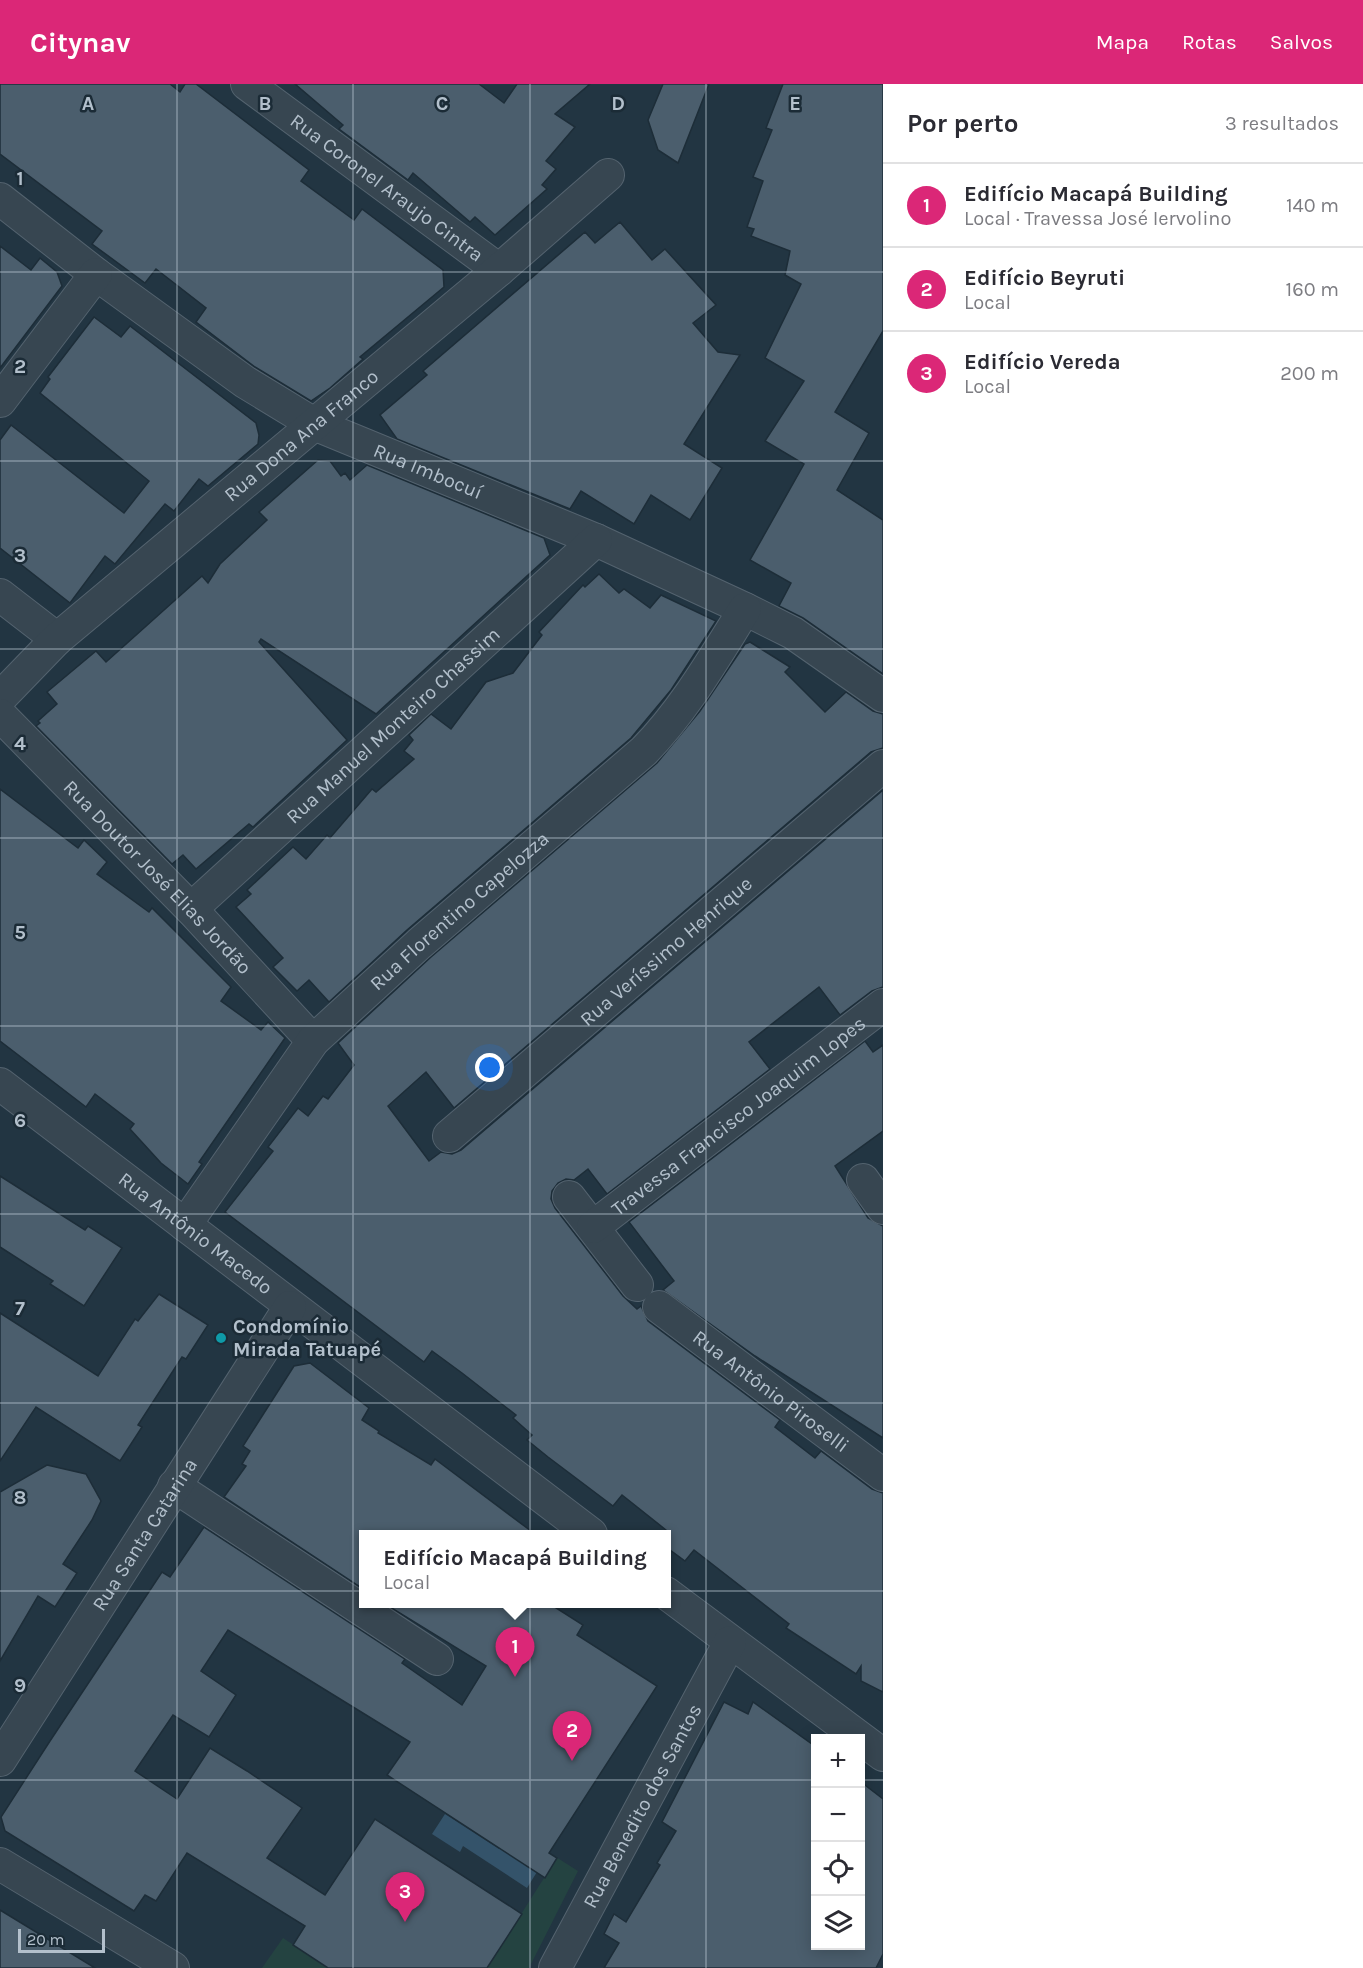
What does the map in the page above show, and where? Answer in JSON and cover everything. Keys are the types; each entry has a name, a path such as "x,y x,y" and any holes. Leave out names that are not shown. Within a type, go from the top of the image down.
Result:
{"street":[{"name":"Rua Coronel Araujo Cintra","path":"247,84 499,270"},
{"name":"Rua Dona Ana Franco","path":"0,698 57,639 499,270 608,174"},
{"name":"Rua Imbocuí","path":"0,199 96,274 245,382 314,424 596,540 745,609 793,633 883,696"},
{"path":"0,401 96,274"},
{"name":"Rua Manuel Monteiro Chassim","path":"190,909 596,540"},
{"path":"0,595 57,639"},
{"name":"Rua Florentino Capelozza","path":"185,1225 314,1041 419,944 644,751 666,729 688,699 745,609"},
{"name":"Rua Doutor José Elias Jordão","path":"0,715 190,909 314,1041"},
{"name":"Rua Veríssimo Henrique","path":"449,1136 883,766"},
{"name":"Travessa Francisco Joaquim Lopes","path":"593,1227 883,1005"},
{"name":"Rua Antônio Macedo","path":"0,1084 586,1530"},
{"path":"863,1180 883,1208"},
{"name":"Travessa Francisco Joaquim Lopes","path":"569,1197 636,1285"},
{"name":"Rua Santa Catarina","path":"0,1760 290,1306"},
{"name":"Rua Antônio Piroselli","path":"659,1307 883,1475"},
{"path":"174,1486 359,1608"},
{"path":"671,1597 883,1755"},
{"path":"359,1608 437,1659"},
{"name":"Rua Benedito dos Santos","path":"555,1968 730,1642"},
{"path":"0,1864 173,1968"}],"green space":[{"path":"479,1808 578,1871 529,1968 487,1968 551,1867"},
{"path":"283,1938 328,1968 262,1968"}],"water":[{"path":"445,1814 499,1849 504,1843 540,1867 527,1888 463,1846 460,1852 432,1834"}],"building":[{"path":"0,84 170,84 180,92 185,84 196,84 309,170 301,181 354,220 362,209 443,270 444,287 360,357 363,359 330,388 311,401 255,367 196,322 206,308 156,269 145,283 92,244 102,231 0,154"},
{"path":"295,84 479,84 504,103 517,84 590,84 555,114 575,127 546,161 556,169 542,185 547,189 495,235 475,217 470,222 413,173 408,180 339,129 343,125"},
{"path":"663,84 709,84 678,163 658,150 648,120"},
{"path":"783,84 883,84 883,331 835,412 869,433 837,490 883,520 883,674 803,618 779,606 791,583 750,560 804,464 765,441 804,381 765,358 801,284 785,275 790,251 751,236 754,229 747,227 763,181 753,177 772,130 766,128"},
{"path":"620,222 652,260 665,249 716,305 693,323 718,352 740,355 684,444 722,468 690,520 651,495 634,524 581,491 570,509 397,439 380,415 427,375 423,371 585,232 595,243"},
{"path":"0,246 31,270 40,258 57,272 62,286 0,368"},
{"path":"94,317 121,337 130,326 256,423 259,435 258,444 208,486 199,479 174,511 165,504 115,564 105,556 70,603 0,548 0,440 11,425 124,513 149,481 40,393 50,379 48,377"},
{"path":"318,460 330,461 341,476 345,473 350,480 367,465 544,538 550,555 376,714 261,639 259,642 347,740 253,827 249,824 196,869 183,855 172,864 36,726 40,723 38,721 57,704 47,692 96,651 106,662 202,576 208,583 220,564 267,520 259,512"},
{"path":"599,574 619,593 624,589 650,608 661,595 716,621 671,690 631,738 407,930 329,1002 309,980 297,991 273,967 283,958 236,907 251,894 247,890 293,847 306,859 327,835 330,838 372,789 376,792 414,759 404,751 413,740 409,735 431,714 451,729 486,682 513,673 542,635 539,632 583,585 585,587"},
{"path":"750,642 790,667 785,672 825,712 846,692 873,711 883,714 883,748 871,752 454,1108 426,1072 388,1106 429,1161 441,1152 452,1154 461,1150 883,790 883,987 872,991 840,1015 819,987 749,1042 770,1069 607,1194 588,1169 574,1180 566,1179 558,1183 552,1191 551,1199 555,1208 623,1296 637,1309 641,1306 648,1321 780,1420 775,1427 815,1458 821,1451 872,1489 883,1493 883,1692 861,1681 861,1666 856,1674 786,1628 789,1624 694,1550 685,1561 671,1551 671,1530 666,1530 622,1495 613,1506 527,1440 532,1435 513,1418 516,1415 462,1373 432,1351 424,1362 225,1212 273,1151 268,1147 298,1108 308,1116 323,1096 328,1099 354,1065 338,1043 431,957 657,763 700,711 745,644"},
{"path":"0,789 78,848 84,840 107,862 97,874 149,912 152,908 231,987 221,1001 261,1030 268,1022 285,1038 199,1162 202,1164 188,1184 161,1163 130,1129 134,1124 95,1094 86,1107 0,1041"},
{"path":"865,1041 873,1052 883,1045 883,1131 835,1166 868,1218 883,1226 883,1438 755,1356 663,1290 674,1281 629,1222"},
{"path":"0,1176 85,1230 88,1226 122,1248 84,1306 50,1284 53,1281 0,1247"},
{"path":"159,1294 208,1325 186,1359 182,1357 138,1425 142,1427 120,1461 36,1407 0,1461 0,1313 98,1376 135,1319 138,1321"},
{"path":"310,1363 369,1408 362,1420 379,1431 378,1433 431,1465 435,1459 530,1530 359,1530 359,1586 224,1497 246,1466 242,1464 250,1451 243,1446 294,1366"},
{"path":"47,1465 86,1474 101,1501 92,1520 63,1564 77,1573 55,1607 38,1596 0,1661 0,1492"},
{"path":"204,1527 405,1659 402,1663 462,1705 486,1666 392,1608 556,1608 583,1625 577,1635 657,1686 549,1853 557,1858 545,1878 387,1775 410,1742 228,1630 201,1671 236,1695 209,1737 173,1715 135,1771 177,1799 210,1748 247,1771 302,1808 267,1858 325,1895 375,1819 522,1914 487,1968 328,1968 293,1945 305,1926 187,1853 156,1901 145,1895 134,1911 5,1831 1,1817 50,1741 162,1572 170,1577"},
{"path":"724,1702 748,1714 753,1702 811,1743 811,1950 865,1950 865,1785 883,1799 883,1954 876,1968 604,1968 619,1943 604,1934 614,1914 626,1922 660,1865 657,1863 676,1831 662,1822"},
{"path":"0,1910 95,1968 0,1968"}],"place":[{"name":"Condomínio Mirada Tatuapé","path":"221,1338"},
{"name":"Edifício Macapá Building","path":"515,1677"},
{"name":"Edifício Beyruti","path":"572,1761"},
{"name":"Edifício Vereda","path":"405,1922"}]}
